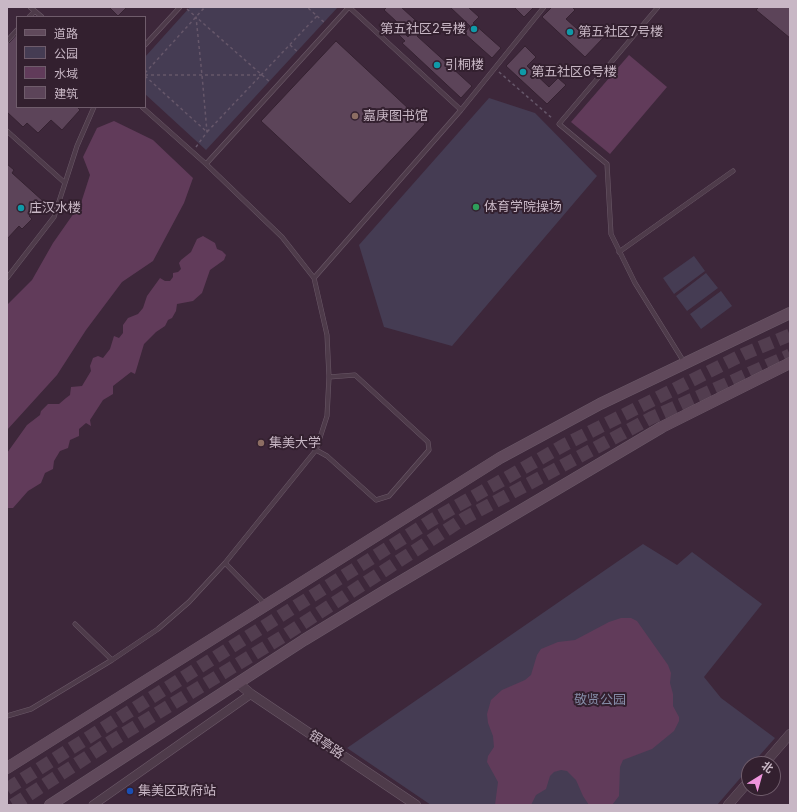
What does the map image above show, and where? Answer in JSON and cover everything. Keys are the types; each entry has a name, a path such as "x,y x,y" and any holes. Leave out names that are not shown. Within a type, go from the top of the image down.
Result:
{"main road":[{"path":"7,768 500,458 600,404 790,313"},
{"path":"50,805 238,683 388,589 662,427 790,363"}],"street":[{"name":"银亭路","path":"238,683 251,694 416,805"},
{"path":"93,805 251,694"},
{"path":"771,756 790,734"},
{"path":"728,805 741,790"}],"lane":[{"path":"30,7 41,16"},
{"path":"146,44 180,7"},
{"path":"206,164 349,7 461,110"},
{"path":"314,278 461,110 544,7"},
{"path":"658,7 559,124 607,164 611,234 634,283 684,363"},
{"path":"30,16 35,11"},
{"path":"7,41 16,31"},
{"path":"7,278 54,217 77,146 94,108"},
{"path":"7,716 31,709 112,660 163,624 189,602 225,563 316,450 327,416 330,376 327,335 314,278 282,237 206,164 143,108"},
{"path":"7,131 65,183"},
{"path":"619,252 733,171"},
{"path":"316,450 327,456 376,500 388,496 429,450 428,442 355,375 330,376"},
{"path":"225,563 266,604"},
{"path":"75,624 112,660"}],"path":[{"path":"184,7 276,87"},
{"path":"146,74 205,7"},
{"path":"307,7 330,28"},
{"path":"192,152 207,132 317,16"},
{"path":"196,17 207,132"},
{"path":"290,45 303,57"},
{"path":"495,68 550,116"},
{"path":"146,75 262,75"},
{"path":"146,76 207,132"}],"green space":[{"path":"190,7 338,7 206,150 146,95 146,56"},
{"path":"489,98 535,113 597,176 452,346 384,327 359,245"},
{"path":"694,256 705,271 674,294 663,278"},
{"path":"706,273 718,288 687,311 676,296"},
{"path":"721,291 732,306 701,329 690,314"},
{"name":"敬贤公园","path":"643,544 677,565 692,552 762,604 704,677 721,698 775,738 759,756 741,756 741,777 717,805 431,805 347,748"}],"water":[{"path":"629,55 667,87 610,154 571,122"},
{"path":"114,121 153,140 193,178 184,203 153,261 122,282 86,330 57,375 7,430 7,305 32,280 53,243 81,203 90,175 83,157 97,128"},
{"path":"203,236 215,243 217,249 226,255 224,260 210,270 202,293 193,301 177,304 176,311 172,318 168,320 165,326 156,332 144,344 135,374 131,372 113,386 113,394 103,400 90,420 91,426 86,423 79,429 79,436 70,440 68,448 60,451 54,461 53,469 45,473 41,483 28,491 13,508 7,508 7,453 27,425 40,415 41,411 48,404 59,404 70,395 71,387 82,386 91,371 90,366 93,358 98,356 103,358 110,349 114,336 119,338 123,333 123,325 128,318 138,314 143,308 147,296 160,278 165,281 170,281 173,277 173,273 178,272 181,269 179,263 181,260 191,252 197,239"},
{"path":"621,618 631,618 637,621 668,665 671,673 670,683 673,694 673,706 679,717 679,721 674,731 652,749 623,760 620,767 619,796 612,805 589,805 576,780 567,771 561,770 554,772 550,776 546,789 536,795 531,805 495,805 498,782 487,762 488,756 494,747 493,736 488,723 487,714 491,700 502,690 525,680 531,675 537,655 541,649 558,642 575,640 609,622"}],"building":[{"path":"109,7 127,7 118,16"},
{"name":"引桐楼","path":"387,7 401,7 424,28 417,36 472,86 461,98 402,43 405,41 399,35 402,31 408,37 410,34 384,10"},
{"name":"第五社区2号楼","path":"450,7 468,7 479,17 473,23 501,48 492,58 464,33 470,26"},
{"path":"514,7 534,7 524,17"},
{"name":"第五社区7号楼","path":"552,7 572,7 575,10 566,19 586,37 595,28 604,37 585,57 542,17"},
{"path":"759,7 790,7 790,38 756,10"},
{"path":"16,35 16,108 78,108 80,110 62,130 51,120 38,133 27,123 23,127 7,112 7,41 9,43"},
{"path":"336,41 425,124 350,204 261,121"},
{"name":"第五社区6号楼","path":"525,46 536,57 527,66 549,87 558,78 566,85 547,104 506,66"},
{"name":"庄汉水楼","path":"7,164 14,170 12,173 43,201 29,216 32,219 22,229 19,226 7,239"}],"tunnel":[{"path":"7,789 432,520 566,444 744,354 790,335"},
{"path":"13,805 115,739 282,637 465,518 651,418 790,355"}],"place":[{"name":"第五社区2号楼","path":"474,29"},
{"name":"第五社区7号楼","path":"570,32"},
{"name":"引桐楼","path":"437,65"},
{"name":"第五社区6号楼","path":"523,72"},
{"name":"嘉庚图书馆","path":"355,116"},
{"name":"体育学院操场","path":"476,207"},
{"name":"庄汉水楼","path":"21,208"},
{"name":"集美大学","path":"261,443"},
{"name":"集美区政府站","path":"130,791"}]}
